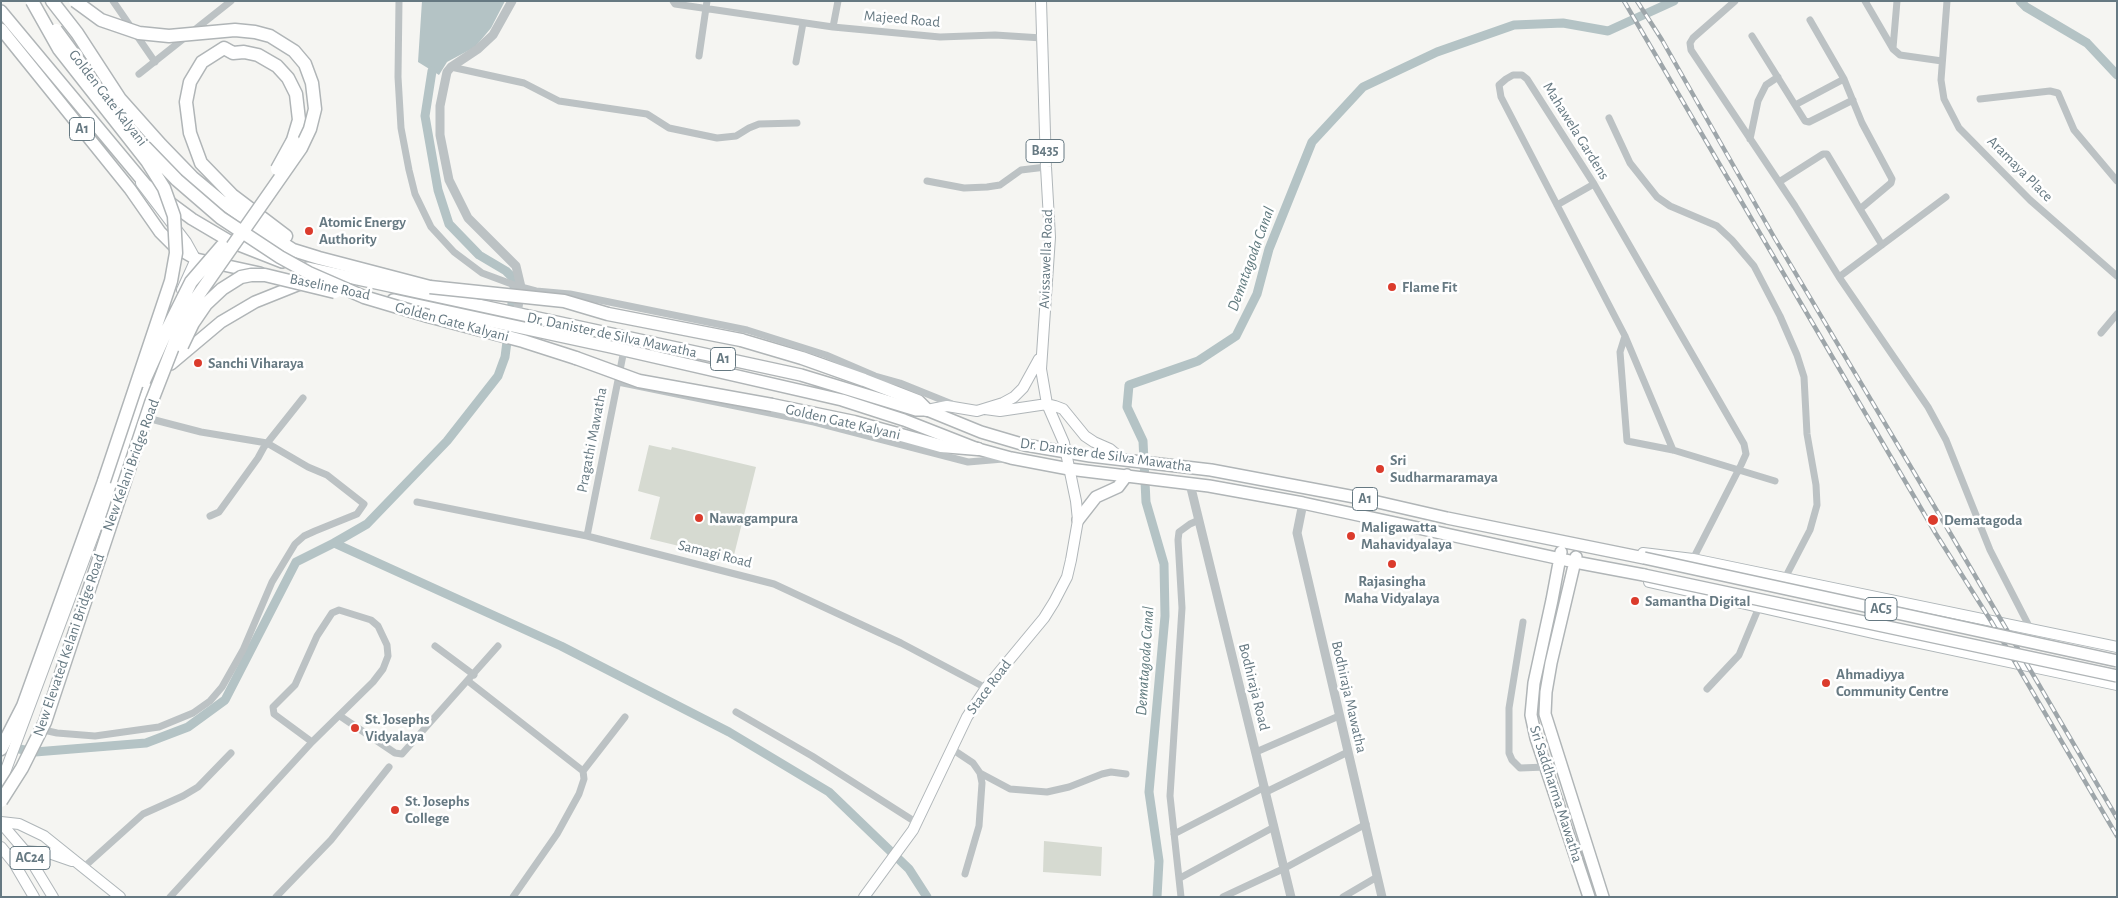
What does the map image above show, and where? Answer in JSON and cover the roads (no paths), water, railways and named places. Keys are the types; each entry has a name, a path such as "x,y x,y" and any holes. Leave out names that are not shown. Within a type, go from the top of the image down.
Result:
{"highway":[{"name":"Golden Gate Kalyani","path":"33,1 135,136 166,169 221,218 280,257 335,286 364,297 428,316 554,350 639,381 854,422 941,446 978,449"},
{"path":"33,1 59,49 147,161 164,188 174,216 176,254 171,281 104,481"},
{"name":"Golden Gate Kalyani","path":"52,1 120,99 161,145 192,177 222,202 293,250 430,287 564,301 608,314 741,340 802,358 864,380 918,401 927,410"},
{"path":"75,1 101,20 139,34 169,36 234,30 270,36 288,46 300,58 309,73 315,99 310,129 301,148 197,297 186,316 158,383 125,482"},
{"name":"A1","path":"1,11 129,167"},
{"name":"New Kelani Bridge Road","path":"1,29 130,189 160,232 175,247 196,259"},
{"path":"104,481 166,332 191,282 213,258 230,235 245,214 250,207 280,165 296,131 299,112 296,94 283,71 264,57 250,53 233,53 224,48 202,62 187,92 187,121 201,163 245,206 252,211 274,228 319,258"},
{"name":"Baseline Road","path":"129,167 157,195 211,230 248,250 294,265 494,309"},
{"name":"Baseline Road","path":"196,259 492,322"},
{"path":"125,482 190,328 210,299 228,284 245,276 266,275 428,316"},
{"path":"171,364 222,322 255,302 307,282"},
{"name":"Dr. Danister de Silva Mawatha","path":"494,309 801,375 916,410 927,410 996,437 1031,446 1211,470 1360,498 1578,545"},
{"name":"Dr. Danister de Silva Mawatha","path":"492,322 842,400 922,426 978,449 1011,458 1069,469 1190,484 1303,503 1575,562"},
{"path":"1078,520 1096,497 1118,487 1129,476"},
{"name":"New Elevated Kelani Bridge Road","path":"1,749 23,706 104,481"},
{"name":"New Elevated Kelani Bridge Road","path":"1,801 22,768 42,729 125,482"},
{"name":"Sri Saddharma Mawatha","path":"1563,542 1531,703 1532,722 1589,897"},
{"name":"Sri Saddharma Mawatha","path":"1578,545 1549,670 1545,714 1602,897"},
{"name":"AC5","path":"1578,545 2117,660"},
{"name":"AC5","path":"1575,562 2117,676"}],"main road":[{"name":"Avissawella Road","path":"1041,1 1050,237 1042,353 1042,380 1047,404 1067,452 1069,469"},
{"path":"129,167 167,220 186,242 196,259 220,250 248,250"},
{"name":"New Kelani Bridge Road","path":"160,232 174,261 178,307"},
{"name":"New Kelani Bridge Road","path":"1,783 178,307 184,284 196,259"},
{"name":"New Kelani Bridge Road","path":"1,808 16,784 147,418 160,385 171,364 193,291 196,276 196,259"},
{"path":"927,410 941,406 976,410 1003,403 1018,393 1031,375 1042,353"},
{"path":"985,409 1000,411 1047,404 1063,409 1085,436 1127,460"},
{"name":"Stace Road","path":"864,897 886,870 917,823 967,717 986,688 1044,618 1061,592 1069,569 1078,520 1069,469"},
{"path":"1592,548 1693,559 2030,628 2117,648"},
{"path":"1595,566 1641,580 1877,634 2117,685"},
{"path":"1877,634 1888,629 1893,624 1892,610 1886,598"},
{"path":"1,823 15,823 44,836 120,897"},
{"name":"AC24","path":"1,823 25,851 53,897"},
{"name":"AC24","path":"1,846 14,863 34,897"},
{"path":"25,851 49,853 84,867"}],"street":[{"path":"113,1 132,32 155,62"},
{"path":"139,74 231,1"},
{"path":"399,1 398,76 401,128 415,194 431,227 454,252 482,273 519,287 536,291 570,294 747,330 826,355 875,376 900,383 966,409"},
{"path":"512,1 493,35 478,49 451,67 445,77 440,106 440,135 449,180 468,218 516,266 519,287 517,314"},
{"name":"Majeed Road","path":"673,1 675,4 707,5 833,27 940,37 994,35 1042,38"},
{"path":"833,27 838,1"},
{"path":"1735,1 1693,38 1690,43 1691,50 1779,182 1839,277 1928,407 1946,440 1990,550 2030,628"},
{"path":"1865,1 1893,49 1900,55 1942,61"},
{"path":"1893,49 1897,1"},
{"name":"Aramaya Place","path":"1947,1 1941,80 1944,99 1959,128 2030,200 2117,276"},
{"path":"700,56 707,5"},
{"path":"1810,20 1844,79 1862,123 1892,180 1891,183 1860,209"},
{"path":"796,62 803,23"},
{"path":"1752,36 1805,121 1814,121 1853,100"},
{"path":"451,67 524,84 558,102 647,114 669,128 717,138 736,136 759,124 797,123"},
{"name":"Mahawela Gardens","path":"1673,450 1625,336 1501,97 1499,85 1513,75 1522,75 1527,79 1594,184 1744,444 1746,454 1693,559"},
{"path":"1750,139 1758,101 1766,85 1778,77"},
{"path":"1795,105 1844,79"},
{"path":"1980,99 2050,92 2058,93 2074,130 2117,181"},
{"path":"1609,118 1630,163 1657,197 1670,206 1717,226 1732,240 1754,266 1780,316 1797,355 1804,377 1810,453 1816,485 1817,505 1810,530 1785,578"},
{"path":"1779,182 1823,154 1827,154 1882,245"},
{"path":"927,181 964,188 987,188 1000,185 1021,170 1046,167"},
{"path":"1557,206 1594,184"},
{"path":"1839,277 1946,197"},
{"path":"2101,333 2117,314"},
{"path":"1625,336 1620,352 1627,441 1673,450 1775,481"},
{"name":"Pragathi Mawatha","path":"587,536 624,350"},
{"path":"618,382 814,422 968,462 1011,458"},
{"path":"210,516 220,512 267,442 303,398"},
{"path":"35,732 95,736 159,728 194,714 210,701 222,687 243,650 272,582 295,544 304,536 357,514 364,504 327,475 308,467 267,442 201,432 147,418"},
{"name":"Bodhiraja Road","path":"1190,484 1292,897"},
{"name":"Samagi Road","path":"417,502 587,536 749,576 782,587 901,643 986,688"},
{"name":"Bodhiraja Mawatha","path":"1303,503 1297,534 1338,716 1366,824 1382,897"},
{"path":"1181,897 1170,796 1182,608 1179,532 1199,520"},
{"path":"1707,689 1739,654 1759,607"},
{"path":"170,897 312,742 340,716 384,669 388,651 382,633 375,622 339,610 332,612 322,626 295,686 272,710 274,714 312,742"},
{"path":"1523,622 1509,708 1509,753 1512,760 1520,768 1546,768"},
{"path":"435,646 474,675"},
{"path":"340,716 394,753 402,754 498,646"},
{"path":"468,681 583,771"},
{"path":"736,712 812,756 917,823"},
{"path":"512,897 557,834 579,794 584,779 583,771 625,716"},
{"path":"1256,752 1338,716"},
{"path":"952,749 969,760 980,773 1010,789 1047,792 1069,787 1102,774 1111,772 1126,774"},
{"path":"1174,834 1348,752"},
{"path":"84,867 143,814 198,787 231,753"},
{"path":"276,897 331,840 389,768"},
{"path":"965,874 978,826 982,782 980,773"},
{"path":"1223,897 1284,868 1366,824"},
{"path":"1180,878 1274,827"},
{"path":"1343,897 1377,877"}],"waterway":[{"name":"Dematagoda Canal","path":"1157,897 1159,861 1149,792 1165,616 1164,564 1146,502 1143,441 1127,407 1129,385 1198,361 1236,336 1257,294 1269,249 1312,142 1363,87 1437,52 1514,25 1563,23 1608,31 1674,1"},
{"name":"Dematagoda Canal","path":"2020,1 2026,7 2087,43 2117,75"},
{"path":"334,543 367,524 447,441 498,376 505,357 515,280 506,271 479,255 449,224 438,190 425,116 432,71"},
{"path":"9,747 35,752 146,743 188,727 225,700 296,562 334,543 561,646 729,732 829,792 909,869 927,897"}],"railway":[{"path":"1624,1 1936,534 1991,621 2117,836"},
{"path":"1637,1 1662,40 1774,237 2117,818"}],"place":[{"name":"Atomic Energy Authority","path":"309,231"},
{"name":"Flame Fit","path":"1392,287"},
{"name":"Sanchi Viharaya","path":"198,363"},
{"name":"Sri Sudharmaramaya","path":"1380,469"},
{"name":"Nawagampura","path":"699,518"},
{"name":"Dematagoda","path":"1933,520"},
{"name":"Maligawatta Mahavidyalaya","path":"1351,536"},
{"name":"Rajasingha Maha Vidyalaya","path":"1392,564"},
{"name":"Samantha Digital","path":"1635,601"},
{"name":"Ahmadiyya Community Centre","path":"1826,683"},
{"name":"St. Josephs Vidyalaya","path":"355,728"},
{"name":"St. Josephs College","path":"395,810"}]}
